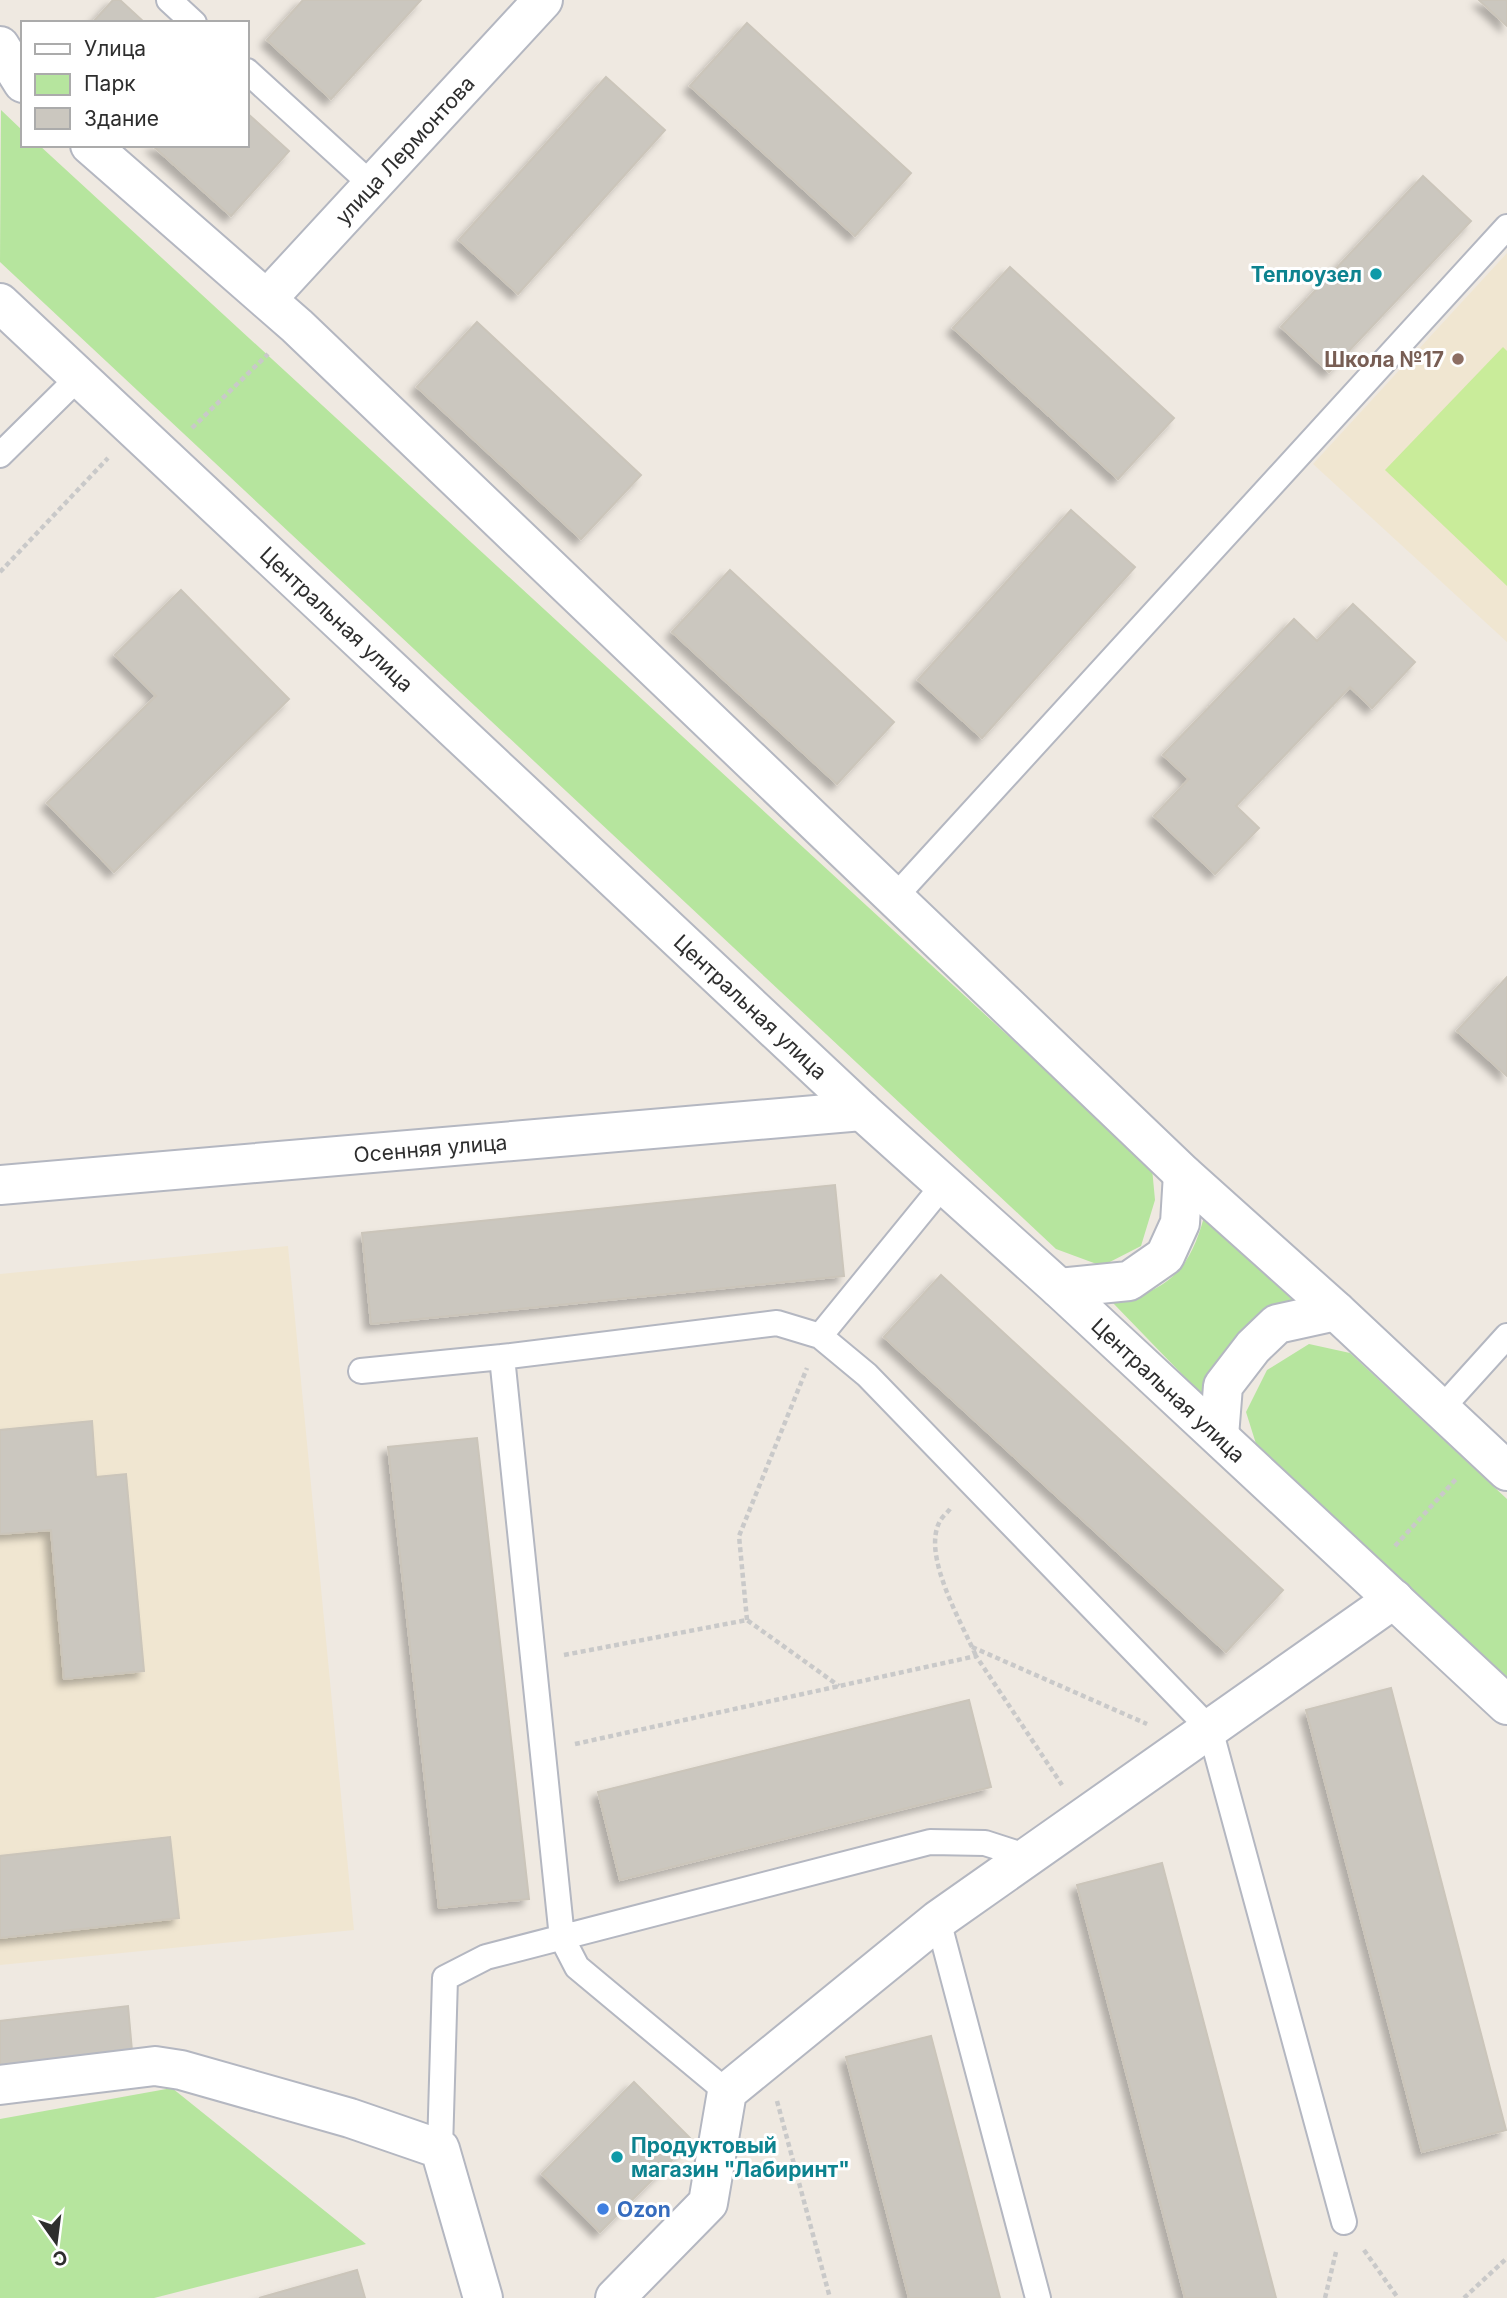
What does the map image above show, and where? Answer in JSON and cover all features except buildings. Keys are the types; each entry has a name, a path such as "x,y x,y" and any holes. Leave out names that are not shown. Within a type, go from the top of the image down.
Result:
{"street":[{"name":"улица Лермонтова","path":"268,299 543,0"},
{"path":"0,47 21,80"},
{"path":"0,86 21,91"},
{"path":"92,147 297,326 1183,1174 1336,1311 1495,1460"},
{"name":"Центральная улица","path":"0,303 862,1111 1059,1288 1507,1706"},
{"name":"Осенняя улица","path":"0,1185 862,1111"},
{"path":"1059,1288 1129,1281 1165,1256 1180,1223 1183,1174"},
{"path":"1219,1436 1223,1386 1253,1347 1277,1324 1336,1311"},
{"path":"615,2298 708,2203 727,2092 938,1920 1200,1736 1381,1588"},
{"path":"0,2085 155,2066 181,2070 440,2148 483,2298"}],"lane":[{"path":"169,0 192,21"},
{"path":"248,72 372,185"},
{"path":"894,898 1507,227"},
{"path":"0,456 79,377"},
{"path":"820,1336 944,1184"},
{"path":"361,1371 502,1357 777,1323 820,1336 867,1375 971,1483 1200,1736 1344,2222"},
{"path":"1441,1409 1507,1336"},
{"path":"502,1357 562,1938 577,1967 727,2092"},
{"path":"440,2148 445,1978 486,1957 930,1842 985,1843 1028,1857"},
{"path":"938,1920 1038,2298"}],"path":[{"path":"163,456 297,326"},
{"path":"0,572 107,457 116,465"},
{"path":"747,1620 739,1536 820,1336"},
{"path":"1381,1588 1495,1460"},
{"path":"971,1483 939,1523 935,1553 942,1582 976,1656 1084,1818"},
{"path":"533,1661 747,1620 840,1686"},
{"path":"972,1647 1200,1736"},
{"path":"542,1751 976,1656"},
{"path":"766,2060 830,2298"},
{"path":"1325,2298 1344,2222"},
{"path":"1344,2222 1398,2298"},
{"path":"1464,2298 1507,2258"}],"shaded area":[{"name":"Школа №17","path":"1507,253 1507,642 1313,464"},
{"path":"288,1246 354,1930 0,1965 0,1274"}],"green space":[{"path":"1,110 21,129 21,147 41,147 1152,1168 1155,1200 1141,1246 1102,1266 1056,1249 0,262"},
{"path":"1503,347 1507,351 1507,586 1385,470"},
{"path":"1204,1217 1296,1303 1205,1398 1113,1303 1148,1292 1174,1276 1191,1252"},
{"path":"1309,1344 1350,1353 1507,1499 1507,1677 1257,1447 1246,1412 1267,1370"},
{"path":"172,2088 366,2244 154,2298 0,2298 0,2119"}],"place":[{"name":"Теплоузел","path":"1376,274"},
{"name":"Школа №17","path":"1458,359"},
{"name":"Продуктовый магазин \"Лабиринт\"","path":"617,2157"},
{"name":"Ozon","path":"603,2209"}]}
